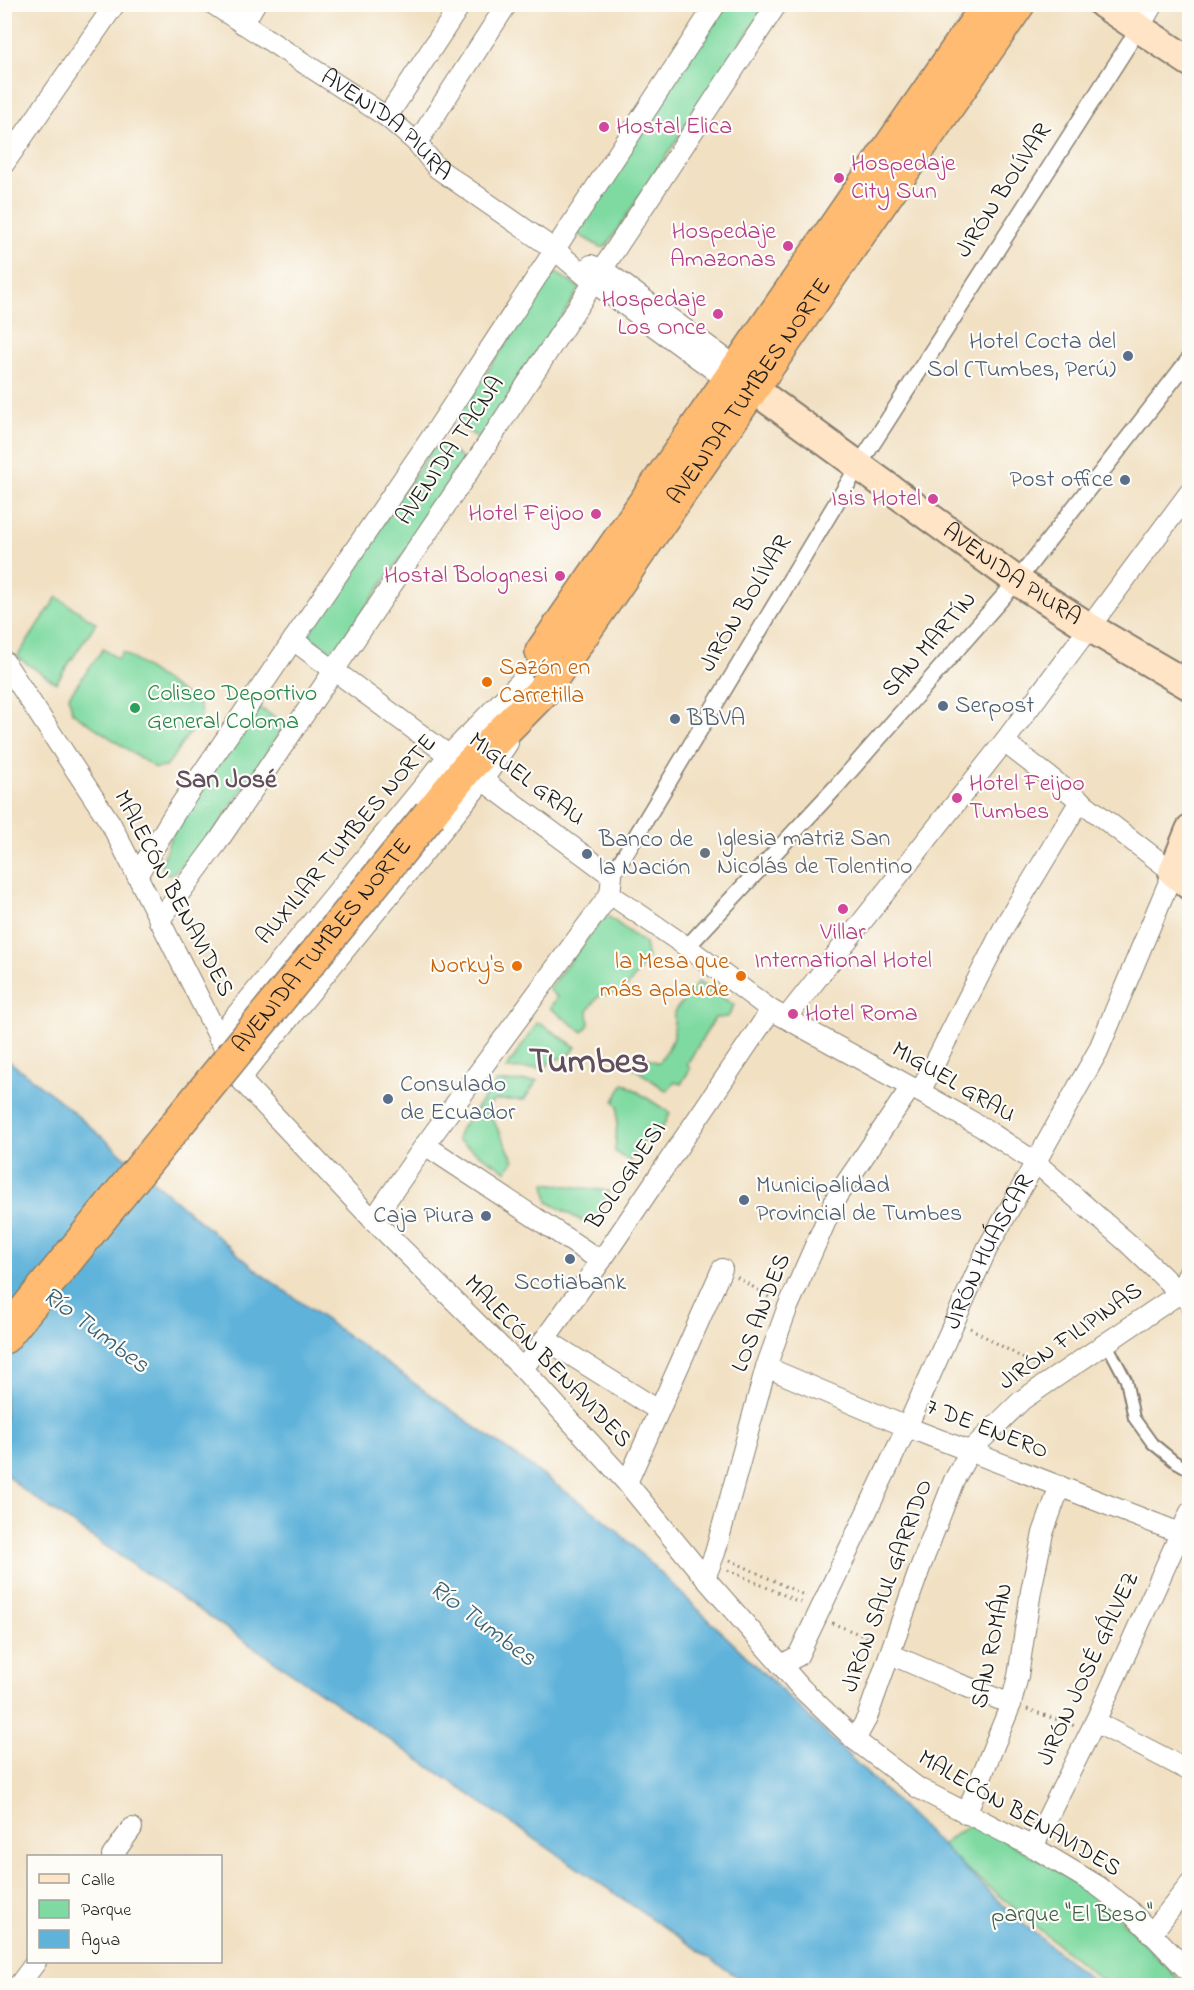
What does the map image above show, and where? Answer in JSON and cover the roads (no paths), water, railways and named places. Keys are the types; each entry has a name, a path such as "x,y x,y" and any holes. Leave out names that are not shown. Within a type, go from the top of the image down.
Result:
{"highway":[{"name":"AVENIDA TUMBES NORTE","path":"4,1337 532,686 740,379 989,4"},
{"name":"AVENIDA TUMBES NORTE","path":"740,379 1018,4"}],"main road":[{"path":"1103,4 1190,62"},
{"name":"AVENIDA PIURA","path":"740,379 1017,581 1089,627 1190,686"},
{"name":"JIRÓN HUÁSCAR","path":"1181,879 1190,830"}],"street":[{"path":"4,164 115,4"},
{"path":"243,24 255,4"},
{"path":"387,117 461,4"},
{"path":"417,143 507,4"},
{"name":"AVENIDA TACNA","path":"138,874 173,816 430,439 716,4"},
{"name":"AVENIDA TACNA","path":"159,921 217,843 478,458 777,4"},
{"name":"JIRÓN BOLÍVAR","path":"372,1220 611,885 859,465 1154,4"},
{"name":"AVENIDA PIURA","path":"220,6 243,24 387,117 417,143 437,168 555,250 598,276 740,379"},
{"name":"SAN MARTÍN","path":"687,947 836,787 1017,581 1190,358"},
{"name":"BOLOGNESI","path":"523,1369 778,1014 1004,742 1190,492"},
{"name":"MIGUEL GRAU","path":"293,640 467,768 687,947 778,1014 985,1129 1035,1162 1185,1298"},
{"name":"MALECÓN BENAVIDES","path":"4,661 111,824 240,1079 372,1220 523,1369 627,1483 710,1564 781,1665 801,1688 855,1740 918,1788 1033,1847 1098,1886 1128,1909 1188,1969"},
{"path":"1004,742 1181,879"},
{"path":"240,1079 467,768"},
{"name":"AUXILIAR TUMBES NORTE","path":"218,1037 467,768"},
{"name":"LOS ANDES","path":"710,1564 766,1367 787,1309 837,1196 915,1089 1005,925 1080,801"},
{"name":"JIRÓN HUÁSCAR","path":"781,1665 798,1656 987,1249 1098,1051 1181,879"},
{"path":"425,1145 600,1261"},
{"path":"627,1483 723,1269"},
{"path":"1185,1298 1190,1269"},
{"name":"JIRÓN FILIPINAS","path":"970,1451 1022,1400 1054,1377 1106,1342 1185,1298"},
{"path":"545,1339 658,1410"},
{"name":"7 DE ENERO","path":"766,1367 906,1427 1185,1535"},
{"name":"JIRÓN SAUL GARRIDO","path":"855,1740 867,1718 950,1491 970,1451"},
{"name":"SAN ROMÁN","path":"966,1814 1011,1704 1018,1676 1030,1591 1043,1533 1060,1486"},
{"name":"JIRÓN JOSÉ GÁLVEZ","path":"1033,1847 1185,1535 1190,1512"},
{"path":"892,1651 957,1683 1011,1704"},
{"path":"1093,1727 1190,1771"},
{"path":"113,1855 132,1828"},
{"path":"1151,1934 1190,1884"},
{"path":"18,1986 35,1963"}],"lane":[{"path":"1106,1342 1126,1380 1134,1418 1152,1443 1173,1461 1190,1470"}],"water":[{"name":"Río Tumbes","path":"5,1058 58,1099 260,1273 608,1522 1016,1918 1098,1985 749,1985 22,1489 5,1473"}],"place":[{"name":"Hostal Elica","path":"604,127"},
{"name":"Hospedaje City Sun","path":"839,178"},
{"name":"Hospedaje Amazonas","path":"788,246"},
{"name":"Hospedaje Los Once","path":"718,314"},
{"name":"Hotel Cocta del Sol (Tumbes, Perú)","path":"1128,356"},
{"name":"Post office","path":"1125,480"},
{"name":"Isis Hotel","path":"933,499"},
{"name":"Hotel Feijoo","path":"596,514"},
{"name":"Hostal Bolognesi","path":"560,576"},
{"name":"Sazón en Carretilla","path":"487,682"},
{"name":"Serpost","path":"943,706"},
{"name":"Coliseo Deportivo General Coloma","path":"135,708"},
{"name":"BBVA","path":"675,719"},
{"name":"Hotel Feijoo Tumbes","path":"957,798"},
{"name":"Iglesia matriz San Nicolás de Tolentino","path":"705,853"},
{"name":"Banco de la Nación","path":"587,854"},
{"name":"Villar International Hotel","path":"843,909"},
{"name":"Norky's","path":"517,966"},
{"name":"la Mesa que más aplaude","path":"741,976"},
{"name":"Hotel Roma","path":"793,1014"},
{"name":"Consulado de Ecuador","path":"388,1099"},
{"name":"Municipalidad Provincial de Tumbes","path":"744,1200"},
{"name":"Caja Piura","path":"486,1216"},
{"name":"Scotiabank","path":"570,1259"}],"district":[{"name":"San José","path":"226,781"},
{"name":"Tumbes","path":"589,1063"}],"park label":[{"name":"parque \"El Beso\"","path":"1072,1915"}]}
